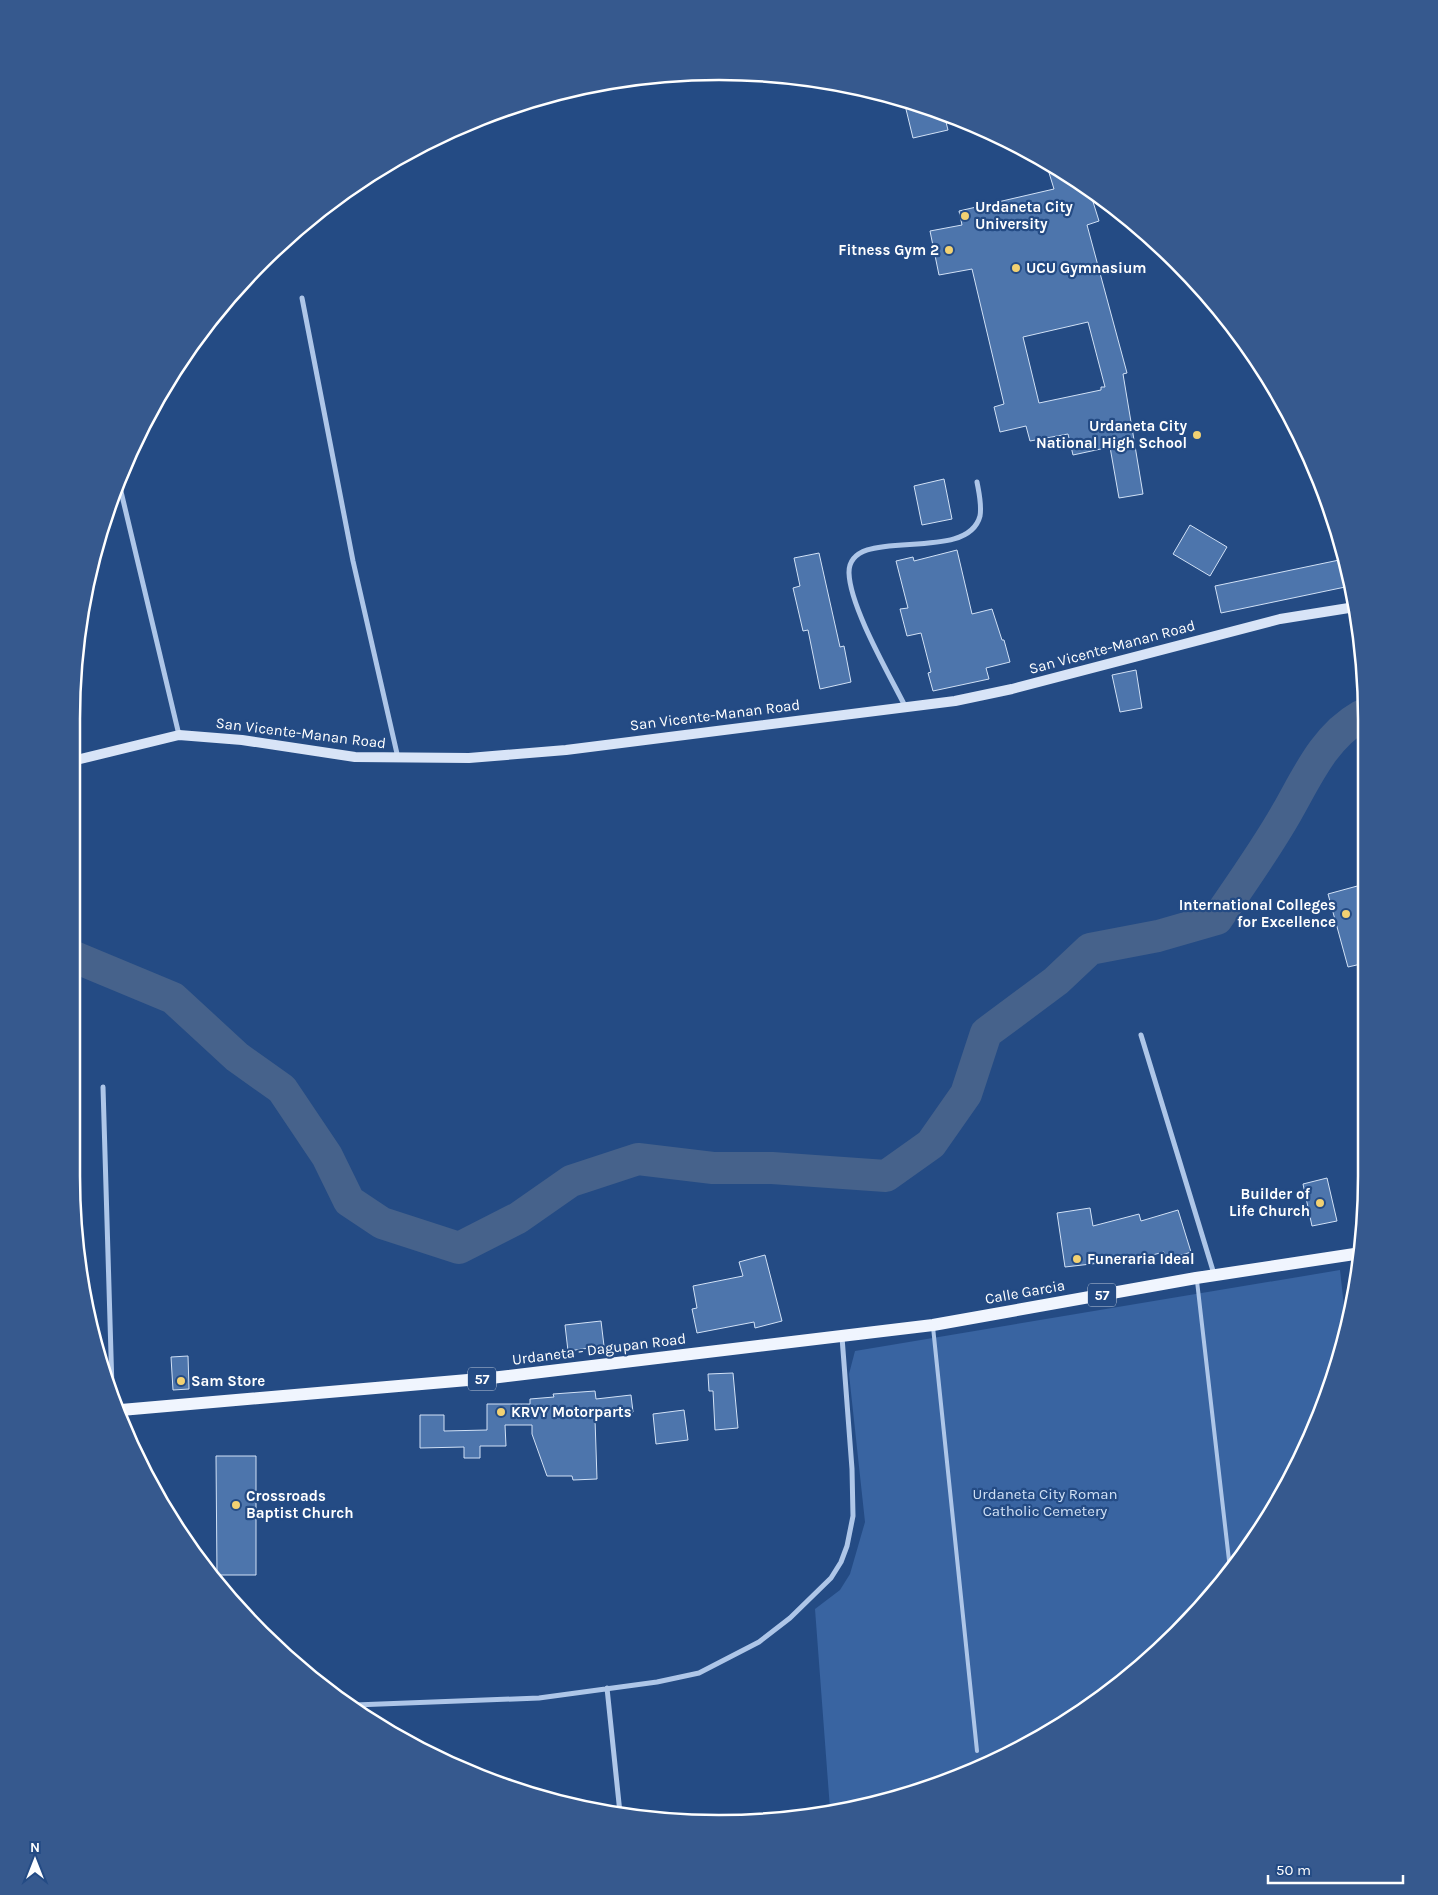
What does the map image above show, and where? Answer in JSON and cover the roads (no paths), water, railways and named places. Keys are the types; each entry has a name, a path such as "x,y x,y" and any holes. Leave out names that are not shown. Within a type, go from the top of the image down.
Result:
{"main road":[{"name":"Calle Garcia","path":"842,1336 932,1325 1196,1278 1353,1254"},
{"name":"Urdaneta - Dagupan Road","path":"125,1410 491,1378 842,1336"}],"street":[{"path":"302,298 353,560 398,759"},
{"path":"905,706 857,607 849,574 850,565 862,552 874,548 922,544 955,538 968,533 980,517 981,506 977,482"},
{"path":"122,494 179,735"},
{"name":"San Vicente-Manan Road","path":"80,759 179,735 242,740 355,757 398,759 469,758 566,750 954,701 1012,689 1280,619 1348,607"},
{"path":"1142,1035 1215,1275"},
{"path":"103,1087 112,1373"},
{"path":"361,1705 539,1698 657,1682 700,1673 759,1642 790,1618 831,1578 841,1562 847,1546 852,1516 852,1469 842,1336"},
{"path":"607,1688 619,1807"}],"lane":[{"path":"1196,1278 1229,1561"},
{"path":"932,1325 977,1752"}],"waterway":[{"path":"80,959 173,998 237,1057 282,1089 327,1156 349,1201 382,1223 459,1248 518,1218 571,1181 638,1159 713,1168 772,1168 886,1176 931,1144 966,1094 986,1033 1056,981 1090,949 1158,936 1217,919 1271,839 1309,772 1327,746 1348,725 1358,718"}],"place":[{"name":"Urdaneta City University","path":"965,216"},
{"name":"Fitness Gym 2","path":"949,250"},
{"name":"UCU Gymnasium","path":"1016,268"},
{"name":"Urdaneta City National High School","path":"1197,435"},
{"name":"International Colleges for Excellence","path":"1346,914"},
{"name":"Builder of Life Church","path":"1320,1203"},
{"name":"Funeraria Ideal","path":"1077,1259"},
{"name":"Sam Store","path":"181,1381"},
{"name":"KRVY Motorparts","path":"501,1412"},
{"name":"Crossroads Baptist Church","path":"236,1505"}],"park label":[{"name":"Urdaneta City Roman Catholic Cemetery","path":"1045,1502"}]}
